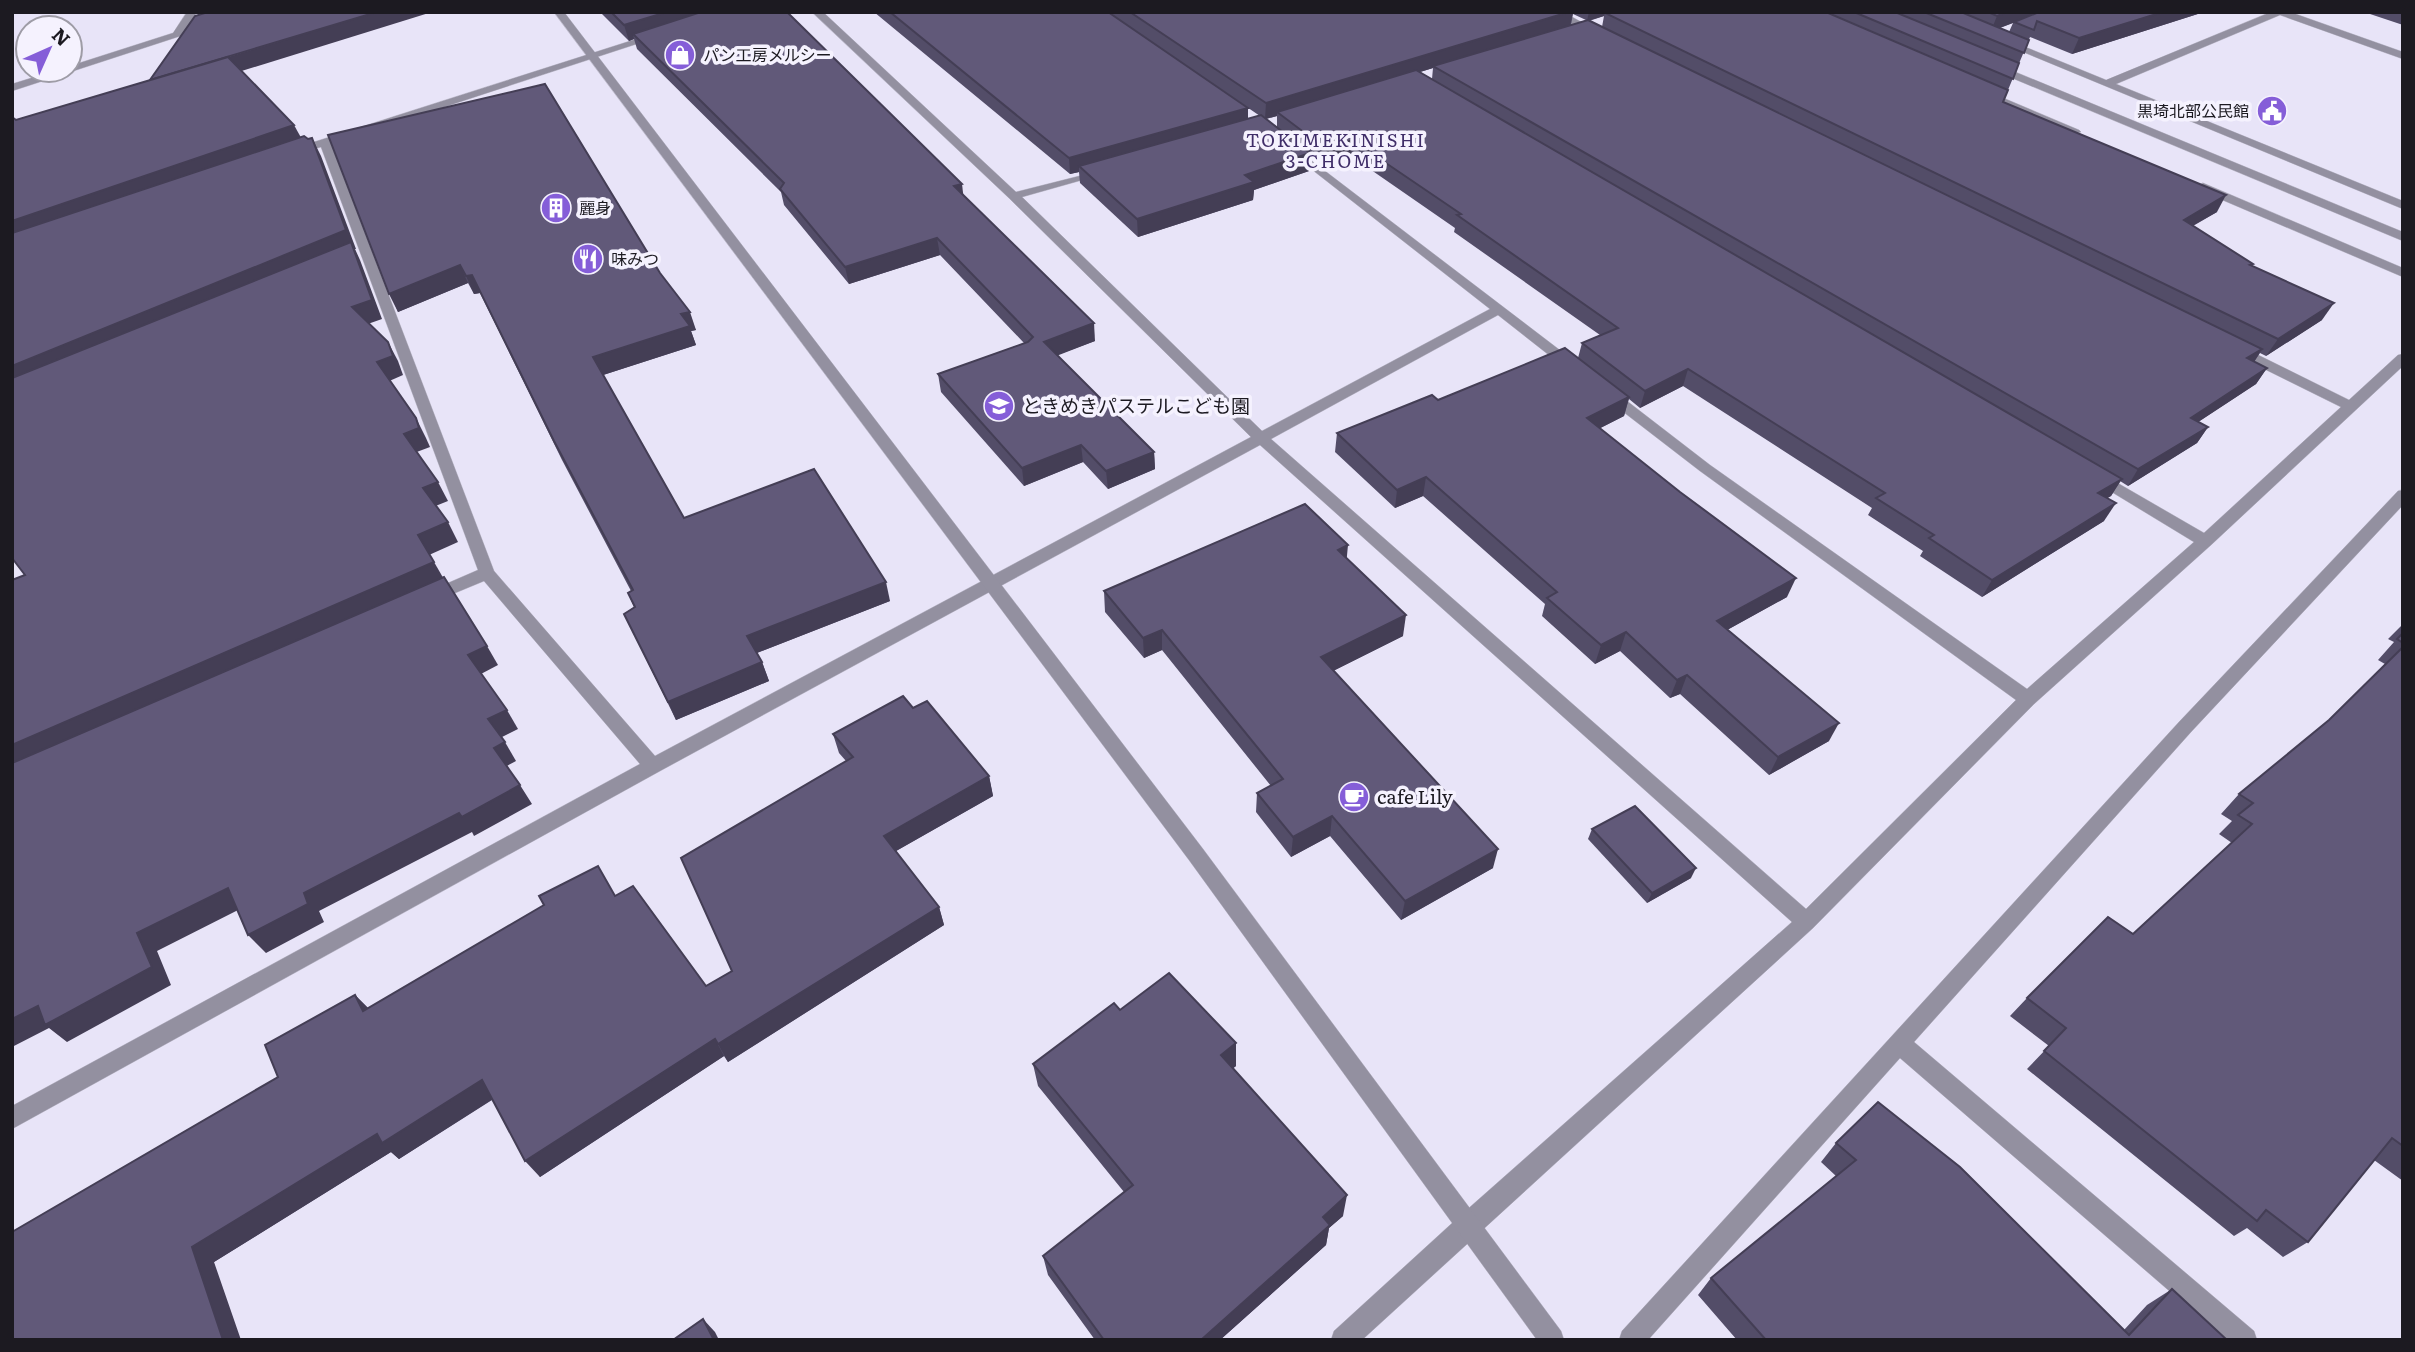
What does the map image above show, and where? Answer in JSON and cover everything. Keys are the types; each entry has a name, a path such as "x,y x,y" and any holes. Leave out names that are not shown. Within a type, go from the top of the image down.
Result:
{"street":[{"path":"177,35 192,12"},
{"path":"84,65 249,12"},
{"path":"559,12 994,583 1469,1223 1552,1340"},
{"path":"817,12 1014,196 1261,438 1806,922"},
{"path":"1555,12 1592,26 1610,40"},
{"path":"2106,84 2280,12 2403,56"},
{"path":"1572,32 1592,26"},
{"path":"2003,33 1991,37 2403,205"},
{"path":"285,155 664,34"},
{"path":"1980,60 2403,237"},
{"path":"1973,88 2087,137"},
{"path":"324,141 359,253 487,573 653,766"},
{"path":"1284,142 1705,468 2028,699"},
{"path":"1014,196 1119,166"},
{"path":"2188,181 2403,273"},
{"path":"12,1118 653,766 1499,309"},
{"path":"2227,345 2351,406"},
{"path":"1343,1340 1469,1223 1806,922 2028,699 2206,541 2403,358"},
{"path":"2086,471 2206,541"},
{"path":"1632,1340 2185,727 2403,495"},
{"path":"412,606 487,573"},
{"path":"1899,1044 2245,1340"}],"building":[{"path":"208,12 377,12 150,80 195,16"},
{"path":"611,12 667,12 624,25"},
{"path":"701,12 787,12 962,184 954,186 1094,323 1044,342 1154,452 1106,471 1081,445 1022,468 938,374 1028,342 1033,337 937,238 845,267 780,189 784,183 633,34"},
{"path":"890,12 1108,12 1248,108 1069,158"},
{"path":"1130,12 1569,12 1266,103"},
{"path":"1826,12 2008,90 2003,102 2226,195 2184,220 2253,264 2250,265 2334,303 2278,339 1605,13"},
{"path":"1854,12 1895,12 2019,63 2013,79"},
{"path":"1924,12 1961,12 2029,40 2024,53"},
{"path":"1988,12 2007,12 1997,16"},
{"path":"2039,12 2163,12 2079,38 2037,21 2034,30 2014,22"},
{"path":"1588,20 2262,349 2247,358 2267,368 2191,418 2208,427 2138,469 1433,66"},
{"path":"228,57 294,125 12,221 12,117 16,120"},
{"path":"1416,70 2122,479 2098,493 2116,503 1992,580 1929,538 1934,535 1876,498 1885,493 1688,369 1645,391 1582,343 1618,328 1457,215 1461,214 1352,140 1326,149 1277,112"},
{"path":"545,84 660,273 690,312 681,314 690,326 593,357 684,518 814,469 886,582 747,636 762,662 668,702 624,614 635,607 628,593 633,590 554,441 472,275 466,276 460,265 389,294 328,135"},
{"path":"1261,115 1310,153 1245,175 1254,182 1137,219 1079,166"},
{"path":"304,136 312,138 346,230 12,366 12,233"},
{"path":"351,242 372,300 352,307 388,342 393,356 377,362 416,418 419,428 404,434 438,482 423,488 448,522 418,535 434,562 12,745 12,580 25,575 12,558 12,378"},
{"path":"1565,348 1629,397 1587,418 1680,492 1796,578 1717,621 1839,723 1778,757 1687,675 1677,680 1626,632 1601,645 1547,598 1557,592 1426,477 1397,490 1337,433 1432,395 1438,400"},
{"path":"1305,504 1348,545 1338,550 1406,615 1321,657 1498,849 1405,901 1332,816 1293,837 1257,793 1283,779 1162,630 1143,638 1104,591"},
{"path":"444,577 487,646 468,655 507,710 488,719 505,742 494,748 520,785 462,817 459,813 304,893 308,904 248,935 228,888 137,933 152,967 45,1025 38,1006 12,1019 12,763"},
{"path":"2403,647 2403,1146 2392,1138 2308,1242 2266,1210 2257,1221 2044,1051 2066,1028 2027,998 2108,917 2133,934 2252,824 2238,815 2253,803 2239,794 2329,720"},
{"path":"903,696 913,708 927,701 989,776 884,836 939,907 718,1044 715,1039 525,1161 482,1080 382,1143 377,1134 192,1247 223,1340 12,1340 12,1232 278,1077 265,1045 355,995 363,1011 544,905 539,896 598,866 615,896 633,886 706,986 732,971 681,858 853,757 833,734"},
{"path":"1635,806 1696,868 1652,893 1592,829"},
{"path":"1169,973 1236,1043 1221,1055 1347,1195 1323,1217 1330,1225 1201,1340 1104,1340 1043,1256 1133,1185 1033,1064 1114,1003 1120,1010"},
{"path":"1878,1102 1960,1167 2129,1335 2172,1289 2227,1340 1766,1340 1711,1278 1856,1160 1836,1143"},
{"path":"703,1319 714,1340 673,1340"}],"place":[{"name":"パン工房メルシー","path":"680,55"},
{"name":"黒埼北部公民館","path":"2272,111"},
{"name":"麗身","path":"556,208"},
{"name":"味みつ","path":"588,259"},
{"name":"ときめきパステルこども園","path":"999,406"},
{"name":"cafe Lily","path":"1354,797"}],"district":[{"name":"TOKIMEKINISHI 3-CHOME","path":"1336,151"}]}
